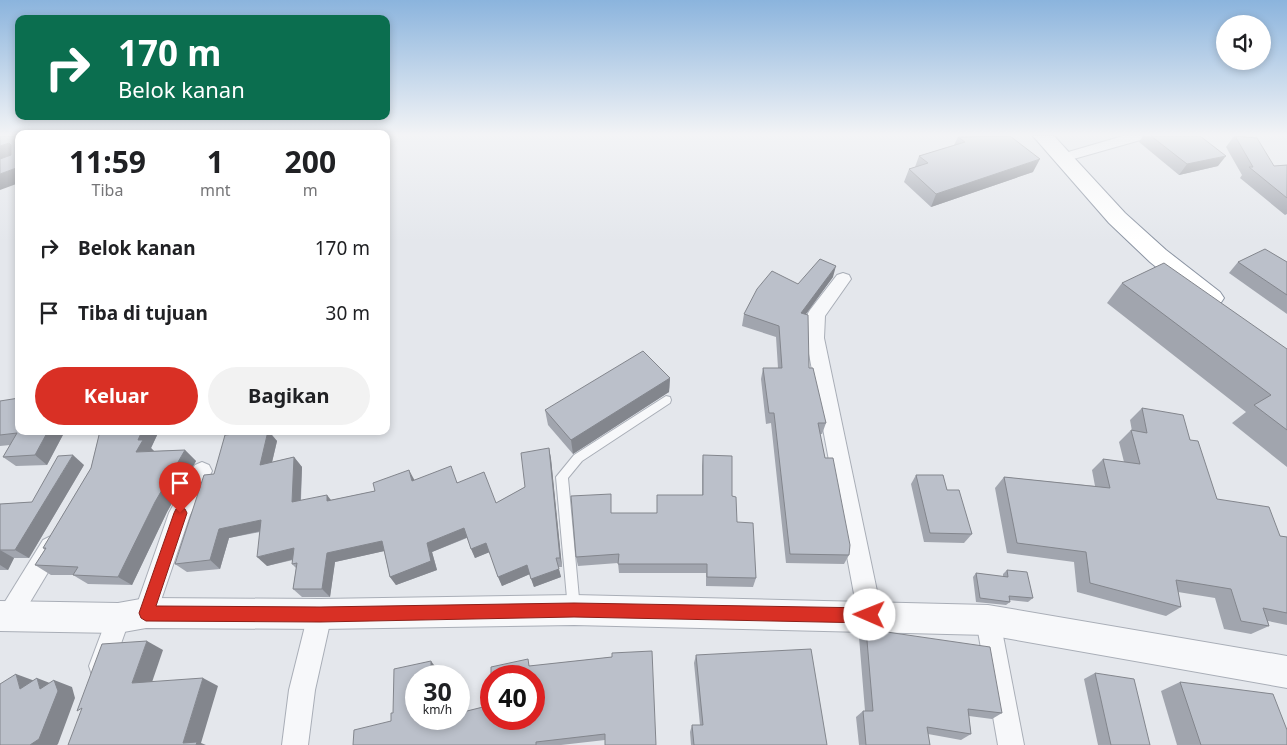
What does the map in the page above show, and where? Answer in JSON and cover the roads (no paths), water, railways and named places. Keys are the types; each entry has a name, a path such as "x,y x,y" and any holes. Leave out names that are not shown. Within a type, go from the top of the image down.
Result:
{"highway":[{"path":"1074,171 1117,218 1158,256 1226,310"}],"street":[{"path":"843,279 816,315 814,338 870,615"},
{"path":"92,690 132,616 180,513 202,471"},
{"path":"5,616 60,532"},
{"path":"5,616 574,610 870,615 988,620 1287,672"},
{"path":"295,745 302,690 320,614"},
{"path":"988,620 1011,745"}],"lane":[{"path":"574,610 562,477 578,458 666,400"}]}
